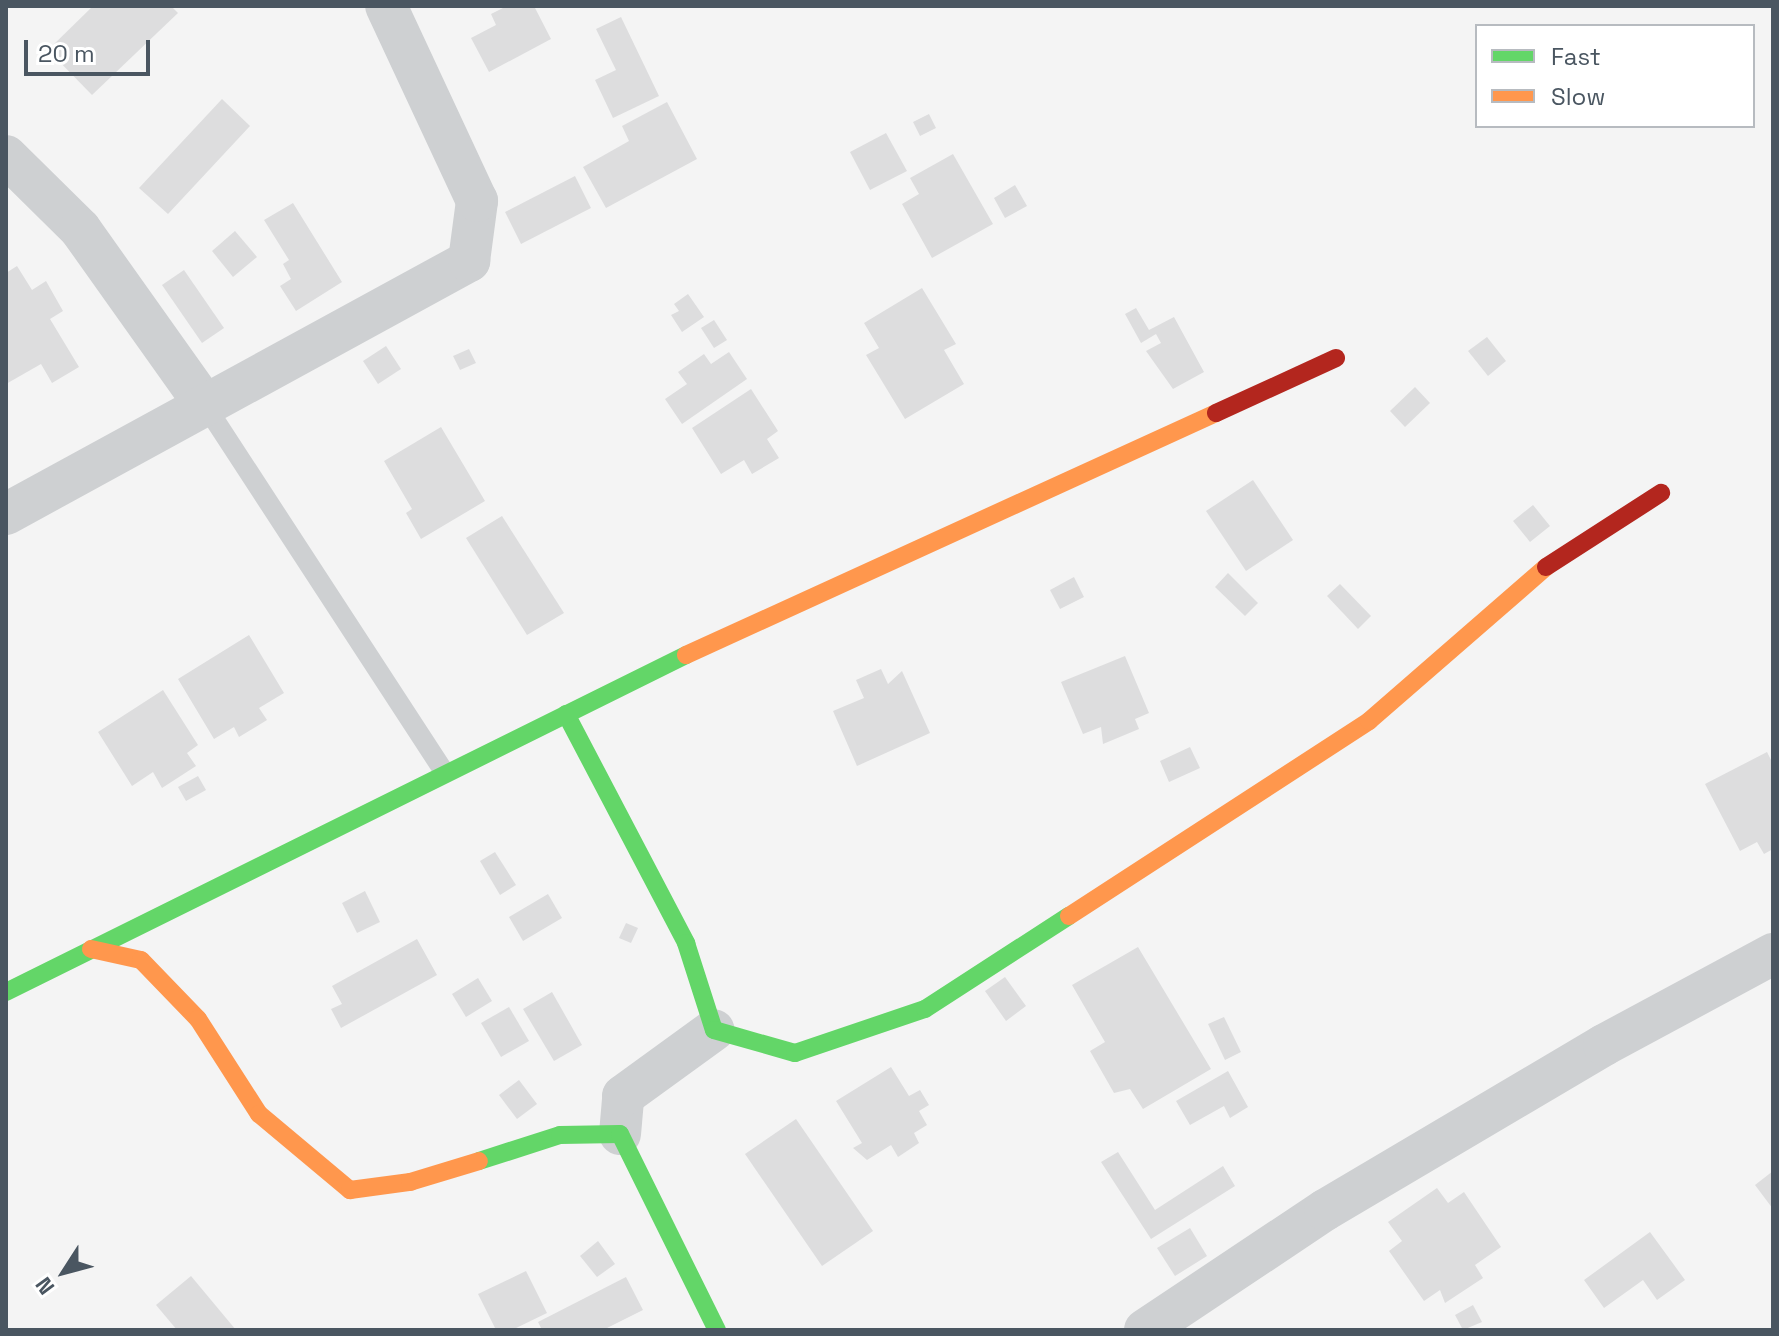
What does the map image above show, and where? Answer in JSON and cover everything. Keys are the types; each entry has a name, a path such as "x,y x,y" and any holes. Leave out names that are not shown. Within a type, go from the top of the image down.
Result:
{"street":[{"path":"6,514 469,261 477,201 386,6"},
{"path":"6,156 80,229 205,405"},
{"path":"6,992 566,714 1336,358"},
{"path":"714,1030 795,1053 925,1009 1369,721 1527,579 1661,493"},
{"path":"566,714 686,943 714,1030"},
{"path":"91,949 141,960 198,1019 259,1114 350,1190 410,1182 560,1135 620,1134"},
{"path":"1145,1330 1325,1210 1604,1045 1773,954"},
{"path":"714,1030 623,1096 620,1134 717,1330"}],"lane":[{"path":"205,405 445,773"}],"building":[{"path":"93,6 171,6 178,13 92,95 48,50"},
{"path":"507,6 534,6 551,39 489,72 471,38 496,25 491,14"},
{"path":"621,17 659,96 613,118 595,80 616,70 596,29"},
{"path":"222,99 250,126 168,214 139,188"},
{"path":"667,102 697,159 606,208 583,167 629,141 622,126"},
{"path":"929,114 936,128 920,136 913,122"},
{"path":"886,133 907,171 870,190 850,152"},
{"path":"953,154 993,224 932,258 902,204 919,194 910,178"},
{"path":"575,176 591,208 521,244 505,212"},
{"path":"1015,185 1027,206 1005,218 994,198"},
{"path":"293,203 342,282 296,311 280,286 291,279 283,264 289,260 264,220"},
{"path":"235,231 257,257 233,277 212,251"},
{"path":"17,266 32,290 46,281 63,311 50,319 79,367 52,383 41,364 6,384 6,273"},
{"path":"184,270 224,328 202,343 162,285"},
{"path":"922,288 956,344 944,350 964,384 905,419 866,355 879,348 864,323"},
{"path":"688,294 704,317 682,332 671,315 679,311 674,304"},
{"path":"1136,308 1149,330 1174,317 1204,372 1173,389 1146,351 1161,343 1156,334 1141,343 1125,314"},
{"path":"714,320 727,340 714,348 701,328"},
{"path":"1487,337 1506,361 1488,376 1468,351"},
{"path":"386,346 401,369 378,384 363,361"},
{"path":"469,349 476,363 460,370 453,356"},
{"path":"729,352 747,379 682,424 665,399 687,384 678,372 704,354 711,364"},
{"path":"1415,387 1430,403 1405,427 1390,411"},
{"path":"751,389 778,431 767,439 779,458 752,474 744,460 721,474 692,428"},
{"path":"441,427 485,501 421,539 406,513 412,509 384,461"},
{"path":"1253,480 1293,540 1246,571 1206,511"},
{"path":"1533,505 1550,526 1530,542 1513,521"},
{"path":"502,516 564,613 527,635 466,538"},
{"path":"1228,573 1258,603 1245,616 1215,587"},
{"path":"1074,577 1084,597 1060,609 1050,590"},
{"path":"1340,584 1371,616 1358,629 1327,596"},
{"path":"249,635 284,693 259,708 267,720 239,737 234,727 214,739 178,679"},
{"path":"1125,656 1149,713 1135,719 1139,729 1103,744 1101,727 1083,734 1061,682"},
{"path":"881,669 888,684 902,671 930,733 857,766 833,711 864,698 856,680"},
{"path":"163,690 198,745 187,753 196,766 162,788 153,772 132,786 98,732"},
{"path":"1190,747 1200,768 1169,782 1160,761"},
{"path":"1767,752 1773,764 1773,849 1764,854 1757,842 1740,851 1705,784"},
{"path":"198,776 206,790 186,801 178,787"},
{"path":"495,852 516,885 500,895 480,861"},
{"path":"365,891 380,922 357,933 342,903"},
{"path":"548,894 562,918 523,941 509,917"},
{"path":"626,923 638,928 631,943 619,938"},
{"path":"417,939 437,975 341,1028 331,1009 342,1004 332,986"},
{"path":"1138,947 1211,1069 1143,1109 1130,1089 1114,1093 1090,1051 1105,1042 1072,985"},
{"path":"1005,977 1026,1006 1006,1021 985,991"},
{"path":"478,978 492,1001 466,1017 452,994"},
{"path":"552,992 582,1045 554,1061 523,1009"},
{"path":"509,1007 529,1041 501,1057 481,1023"},
{"path":"1224,1017 1241,1052 1225,1060 1208,1024"},
{"path":"891,1067 909,1096 920,1090 929,1105 919,1111 927,1125 914,1133 919,1143 898,1157 891,1145 867,1160 853,1148 862,1143 836,1101"},
{"path":"1228,1071 1248,1107 1230,1118 1224,1106 1190,1125 1176,1101"},
{"path":"519,1080 537,1104 517,1119 499,1095"},
{"path":"796,1119 873,1231 822,1266 745,1154"},
{"path":"1118,1152 1155,1210 1223,1166 1235,1186 1151,1239 1101,1162"},
{"path":"1773,1171 1773,1209 1755,1185"},
{"path":"1437,1188 1448,1203 1464,1192 1501,1247 1475,1265 1483,1278 1445,1303 1440,1290 1424,1301 1389,1251 1402,1241 1388,1222"},
{"path":"1190,1228 1207,1256 1175,1276 1157,1248"},
{"path":"1650,1232 1685,1280 1657,1300 1643,1280 1604,1308 1584,1280"},
{"path":"598,1241 615,1264 597,1277 580,1256"},
{"path":"526,1271 547,1313 512,1330 496,1330 478,1294"},
{"path":"191,1276 236,1330 177,1330 156,1305"},
{"path":"626,1277 643,1310 603,1330 542,1330 538,1322"},
{"path":"1473,1305 1482,1322 1463,1330 1455,1315"}],"traffic: fast":[{"path":"6,992 686,655"},
{"path":"566,714 686,943 714,1030 795,1053 925,1009 1069,916"},
{"path":"479,1161 560,1135 620,1134 717,1330"}],"traffic: slow":[{"path":"686,655 1216,413"},
{"path":"1069,916 1369,721 1546,567"},
{"path":"91,949 141,960 198,1019 259,1114 350,1190 410,1182 479,1161"}],"traffic: jam":[{"path":"1216,413 1336,358"},
{"path":"1546,567 1661,493"}]}
